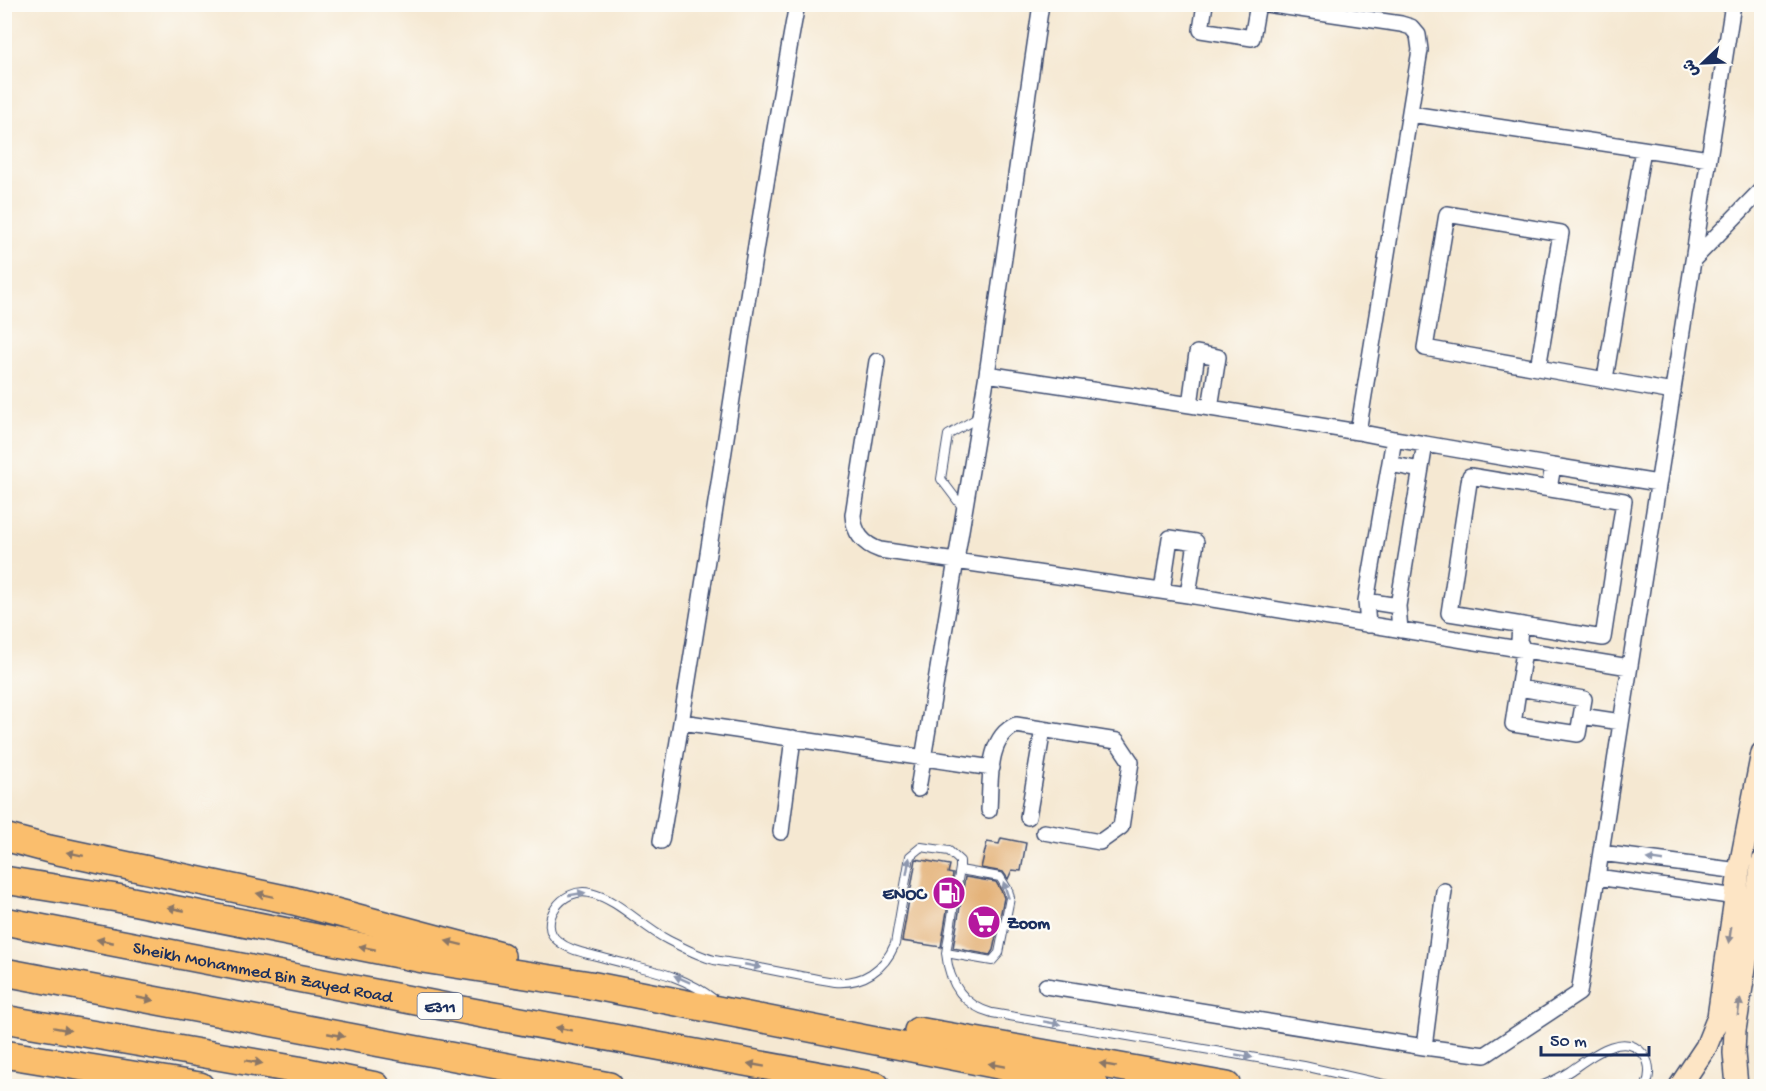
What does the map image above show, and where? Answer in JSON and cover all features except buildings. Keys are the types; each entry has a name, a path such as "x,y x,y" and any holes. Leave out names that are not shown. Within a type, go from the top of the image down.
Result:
{"highway":[{"path":"4,837 294,901 478,950 590,985"},
{"path":"4,869 117,898"},
{"path":"4,880 117,898 423,959 590,985 1095,1086"},
{"name":"Sheikh Mohammed Bin Zayed Road","path":"4,921 488,1015 876,1086"},
{"path":"4,972 609,1086"},
{"path":"4,1018 376,1086"},
{"path":"820,1030 868,1027 916,1030 1227,1086"},
{"path":"4,1054 200,1086"}],"street":[{"path":"661,841 682,722 773,138 798,4"},
{"path":"918,789 987,374 1041,4"},
{"path":"1205,4 1201,30 1252,38 1258,4"},
{"path":"1266,4 1401,24 1411,27 1418,35 1420,50 1411,114 1358,432"},
{"path":"1046,986 1485,1055 1579,993 1733,4"},
{"path":"1411,114 1708,159"},
{"path":"1605,379 1643,149"},
{"path":"1694,259 1761,189"},
{"path":"1538,368 1561,233 1447,214 1425,348 1673,392"},
{"path":"1190,405 1197,353 1218,357 1210,408"},
{"path":"877,361 853,515 856,531 866,543 880,550 1188,595 1629,667"},
{"path":"987,374 1358,432 1658,483"},
{"path":"1368,625 1366,601 1394,439"},
{"path":"1400,630 1398,606 1425,444"},
{"path":"1390,464 1420,470"},
{"path":"1549,489 1553,466"},
{"path":"1470,476 1549,489 1624,501 1602,638 1449,614 1470,476"},
{"path":"1162,591 1170,538 1196,542 1188,595"},
{"path":"1366,601 1398,606"},
{"path":"1519,688 1584,699 1578,734 1513,723 1524,651 1519,641 1520,625"},
{"path":"1581,716 1621,722"},
{"path":"682,722 992,768"},
{"path":"989,810 994,749 1005,730 1016,725 1117,741 1131,762 1121,827 1100,842 1044,832"},
{"path":"1028,817 1042,729"},
{"path":"781,832 792,738"},
{"path":"1680,1086 1699,1061 1718,1017 1739,871 1761,753"},
{"path":"1601,853 1739,871"},
{"path":"1737,1086 1734,1053 1736,1030 1761,862"},
{"path":"1597,877 1736,897"},
{"path":"1424,1047 1444,891"}],"lane":[{"path":"964,509 941,479 948,435 980,416"},
{"path":"729,1013 704,991 675,976 588,954 571,949 559,942 553,935 551,926 553,913 559,902 579,891 594,894 625,909 637,921 666,939 697,954 714,960 844,983 868,976 882,966 891,952 910,856 921,847 950,850 960,861 960,870 946,953 956,988 968,1002 983,1011 1304,1066 1392,1086"},
{"path":"946,953 992,961 999,953 1010,898 1000,877 960,870"},
{"path":"1541,1086 1559,1078 1602,1050 1624,1045 1636,1048 1647,1060 1649,1068 1646,1086"}],"place":[{"name":"ENOC","path":"949,893"},
{"name":"Zoom","path":"984,922"}]}
